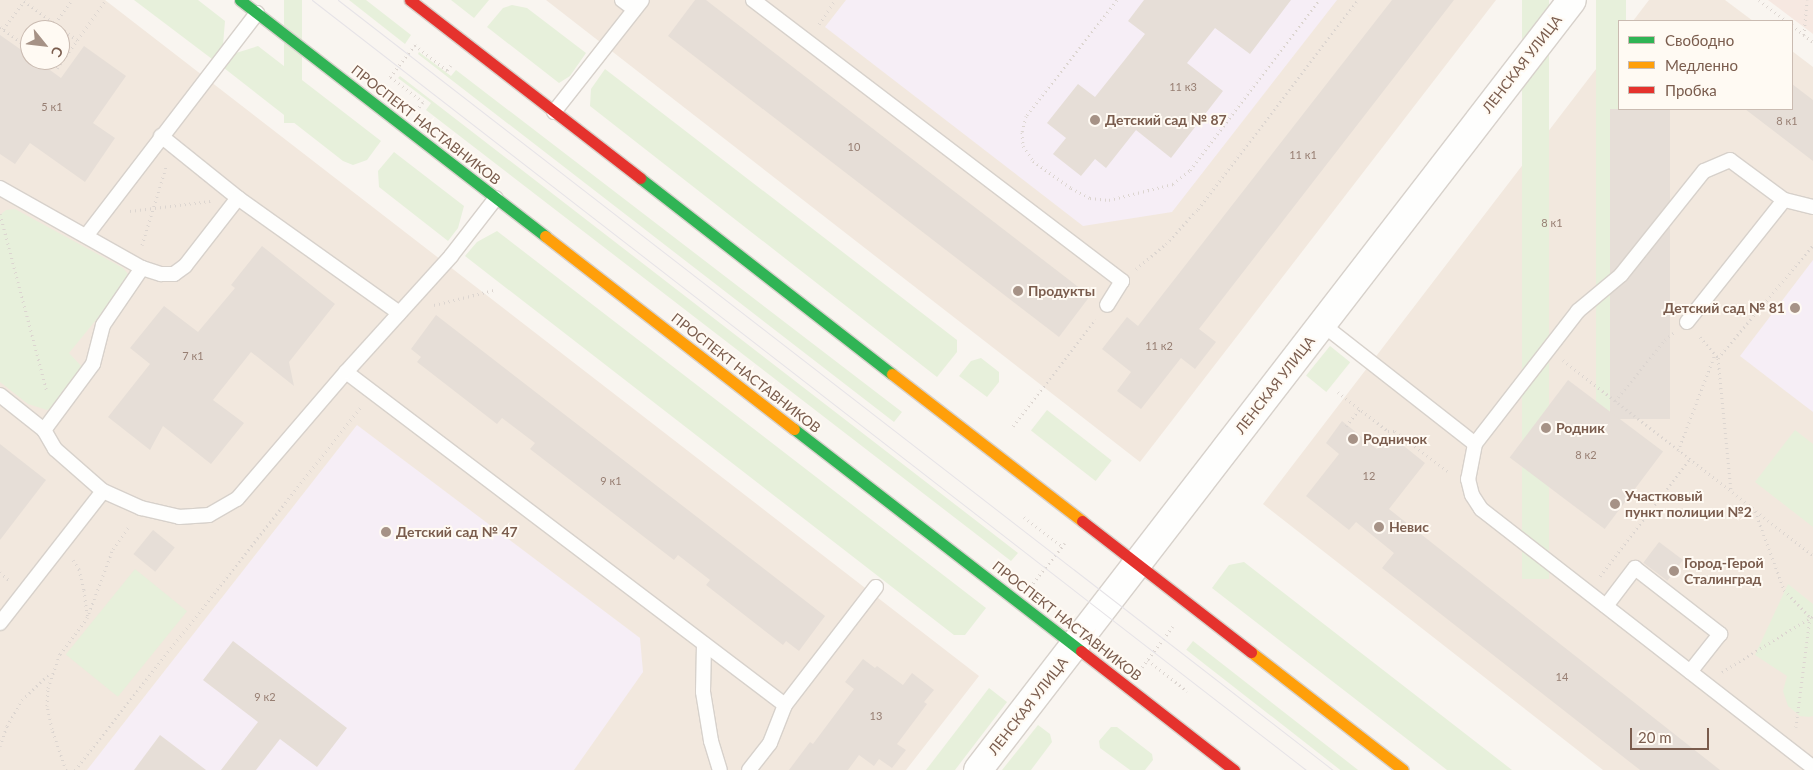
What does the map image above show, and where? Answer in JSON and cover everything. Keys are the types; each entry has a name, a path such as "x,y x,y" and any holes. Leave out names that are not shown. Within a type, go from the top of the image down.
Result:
{"main road":[{"name":"ПРОСПЕКТ НАСТАВНИКОВ","path":"240,0 1234,770"},
{"path":"410,0 1403,770"}],"street":[{"name":"ЛЕНСКАЯ УЛИЦА","path":"978,770 1572,0"}],"lane":[{"path":"554,112 638,5 622,0"},
{"path":"753,0 1122,281 1107,305"},
{"path":"86,236 100,215 257,13"},
{"path":"161,136 238,198 398,314"},
{"path":"1813,207 1784,200 1730,160 1704,171 1621,275 1578,310 1475,444 1468,479 1472,495 1481,509 1813,767"},
{"path":"0,188 142,268 161,274 174,274 185,266 238,198"},
{"path":"0,395 44,430 55,450 103,491 141,508 179,517 209,515 237,499 346,372 451,256 496,198"},
{"path":"1687,322 1784,200"},
{"path":"44,430 93,364 103,325 142,268"},
{"path":"1322,324 1475,444"},
{"path":"346,372 785,705"},
{"path":"0,623 103,491"},
{"path":"1606,606 1635,568 1720,634 1690,672"},
{"path":"749,770 770,743 785,705 876,587"},
{"path":"704,644 703,692 711,741 720,770"}],"path":[{"path":"57,20 72,0"},
{"path":"70,50 106,0"},
{"path":"806,42 835,0"},
{"path":"1117,0 1026,116 1022,132 1023,146 1033,160 1071,188 1090,198 1109,200 1173,184 1190,170 1319,0"},
{"path":"1122,281 1166,244 1198,209 1358,0"},
{"path":"1759,0 1786,20"},
{"path":"1804,35 1807,0"},
{"path":"20,41 1,28 24,1 51,20"},
{"path":"1793,26 1813,42"},
{"path":"70,35 77,40"},
{"path":"418,108 423,102 390,77 415,45 447,70 453,63"},
{"path":"142,268 139,252 173,145"},
{"path":"100,215 238,198"},
{"path":"0,214 53,417"},
{"path":"1718,358 1813,245"},
{"path":"398,314 494,290"},
{"path":"1013,426 1107,305"},
{"path":"1616,401 1665,340 1687,322 1718,358 1731,492"},
{"path":"1549,349 1813,555"},
{"path":"1678,451 1715,354"},
{"path":"1338,392 1388,431 1395,431 1453,475 1468,479"},
{"path":"75,770 372,393"},
{"path":"1346,426 1360,408"},
{"path":"1588,592 1689,460"},
{"path":"66,770 52,729 47,706 48,688 53,670 60,654 87,618 113,549 141,508"},
{"path":"1755,510 1784,590 1812,617"},
{"path":"1024,517 1062,546"},
{"path":"1032,584 1069,538"},
{"path":"63,542 79,570 84,590 87,618"},
{"path":"1704,683 1812,617"},
{"path":"1793,752 1812,617"},
{"path":"1141,668 1176,622"},
{"path":"1148,660 1187,691"},
{"path":"0,746 7,726 22,700 53,670"}],"shaded area":[{"path":"0,0 105,0 979,676 906,770 0,770"},
{"path":"546,0 1496,0 1140,462"},
{"name":"Детский сад № 87","path":"846,0 1337,0 1172,212 1083,226 825,27"},
{"path":"1649,0 1725,0 1752,20 1634,20"},
{"path":"1768,0 1813,0 1813,34"},
{"path":"1618,40 1618,110 1793,110 1793,52 1813,67 1813,770 1603,770 1263,504"},
{"name":"Детский сад № 81","path":"1813,260 1813,412 1740,356"},
{"name":"Детский сад № 47","path":"357,425 640,638 643,672 574,770 87,770"}],"green space":[{"path":"134,0 198,0 225,21 223,45 212,59"},
{"path":"284,0 302,0 302,123 284,123"},
{"path":"349,0 366,0 411,35 405,44"},
{"path":"451,0 489,0 474,18"},
{"path":"1522,0 1549,0 1549,579 1522,579"},
{"path":"1596,0 1626,0 1626,20 1618,20 1618,110 1626,110 1626,411 1596,411"},
{"path":"512,5 527,8 586,53 570,76 559,83 487,27 503,8"},
{"path":"258,46 381,141 367,160 353,165 343,161 224,68 236,53"},
{"path":"419,52 451,76 456,70 902,412 894,422 418,54"},
{"path":"605,69 957,340 957,352 937,377 590,106 591,89"},
{"path":"400,76 1018,553 1011,561 426,110 431,103 398,78"},
{"path":"394,152 464,206 458,228 448,241 379,187 378,171"},
{"path":"15,209 123,268 128,274 127,282 69,353 83,368 57,406 47,410 28,404 0,382 0,215 6,210"},
{"path":"497,231 986,608 965,635 954,635 465,256 477,242"},
{"path":"1330,346 1350,362 1326,392 1306,376"},
{"path":"981,358 999,372 999,382 987,397 959,376 971,361"},
{"path":"1047,410 1112,460 1096,481 1031,430"},
{"path":"1795,430 1813,444 1813,527 1755,482"},
{"path":"1244,562 1512,770 1447,770 1212,588 1229,565"},
{"path":"135,569 187,611 118,697 66,654"},
{"path":"1788,584 1813,604 1813,716 1809,717 1800,716 1788,706 1783,691 1787,676 1755,655"},
{"path":"1193,641 1358,770 1340,770 1186,650"},
{"path":"989,688 1007,702 955,770 926,770"},
{"path":"1038,725 1050,734 1052,742 1031,770 1002,770"},
{"path":"1111,727 1117,727 1152,754 1153,760 1145,770 1130,770 1100,748 1099,741"}],"building":[{"path":"695,0 706,0 1090,296 1059,337 668,36"},
{"path":"1144,0 1291,0 1250,54 1215,28 1187,63 1223,91 1171,158 1136,130 1106,168 1095,159 1081,176 1053,154 1066,138 1047,123 1078,84 1095,97 1123,62 1145,34 1128,21"},
{"path":"1392,0 1454,0 1199,329 1216,342 1195,369 1181,358 1141,409 1117,391 1131,372 1102,349 1127,317 1138,326"},
{"path":"0,35 20,49 20,70 50,70 61,78 67,70 70,70 70,65 84,46 126,76 93,123 115,138 85,182 30,143 15,164 0,154"},
{"path":"1793,85 1813,100 1813,161 1746,110 1793,110"},
{"path":"1610,109 1670,110 1670,419 1610,419"},
{"path":"262,246 335,304 289,362 294,386 251,352 213,400 244,423 211,464 163,426 150,450 108,417 150,364 130,348 164,306 198,332 235,288 231,285"},
{"path":"436,315 825,616 799,651 786,641 783,645 706,585 710,580 678,555 674,560 530,449 535,443 502,418 497,424 417,362 421,357 411,349"},
{"path":"1568,380 1663,452 1605,529 1510,457"},
{"path":"1342,421 1377,449 1389,434 1425,463 1389,509 1720,770 1640,770 1382,568 1394,553 1356,522 1349,530 1306,496 1339,454 1326,443"},
{"path":"0,444 46,480 0,540"},
{"path":"153,530 175,548 155,572 133,554"},
{"path":"1659,542 1683,560 1667,581 1643,563"},
{"path":"233,641 347,728 317,767 280,739 256,770 221,770 258,722 203,680"},
{"path":"863,659 875,668 877,666 903,685 912,673 934,690 924,702 927,704 897,744 906,750 892,768 879,759 874,766 859,755 848,770 789,770 810,742 813,744 854,689 845,682"},
{"path":"160,735 206,770 134,770"}],"tram line":[{"path":"312,0 1306,770"},
{"path":"338,0 1333,770"}],"traffic: fast":[{"path":"240,0 545,236"},
{"path":"640,178 892,374"},
{"path":"794,429 1081,651"}],"traffic: slow":[{"path":"545,236 794,429"},
{"path":"892,374 1082,521"},
{"path":"1251,652 1403,770"}],"traffic: jam":[{"path":"410,0 640,178"},
{"path":"1082,521 1251,652"},
{"path":"1081,651 1234,770"}],"place":[{"name":"Детский сад № 87","path":"1095,120"},
{"name":"Продукты","path":"1018,291"},
{"name":"Детский сад № 81","path":"1795,308"},
{"name":"Родник","path":"1546,428"},
{"name":"Родничок","path":"1353,439"},
{"name":"Участковый пункт полиции №2","path":"1615,504"},
{"name":"Невис","path":"1379,527"},
{"name":"Детский сад № 47","path":"386,532"},
{"name":"Город-Герой Сталинград","path":"1674,571"}]}
